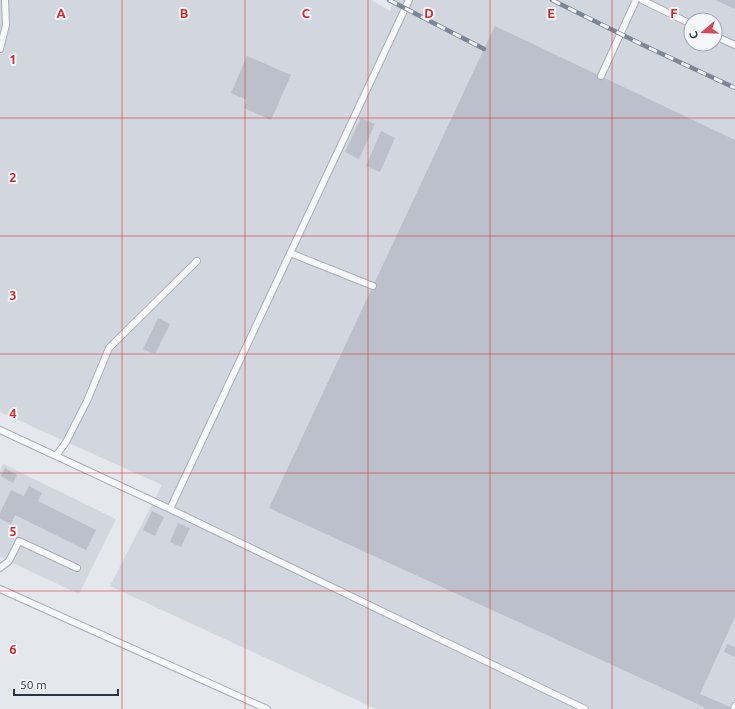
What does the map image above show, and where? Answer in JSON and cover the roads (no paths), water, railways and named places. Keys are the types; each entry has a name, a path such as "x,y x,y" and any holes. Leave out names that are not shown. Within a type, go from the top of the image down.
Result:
{"lane":[{"path":"0,49 6,25 5,0"},
{"path":"170,509 409,0"},
{"path":"601,76 636,0"},
{"path":"642,0 683,20"},
{"path":"723,40 735,45"},
{"path":"290,253 373,286"},
{"path":"56,456 66,442 87,401 108,348 197,261"},
{"path":"0,430 170,509 585,709"},
{"path":"0,568 9,561 19,540 78,568"},
{"path":"0,589 267,709"}],"railway":[{"path":"389,0 484,49"},
{"path":"552,0 735,88"}]}
